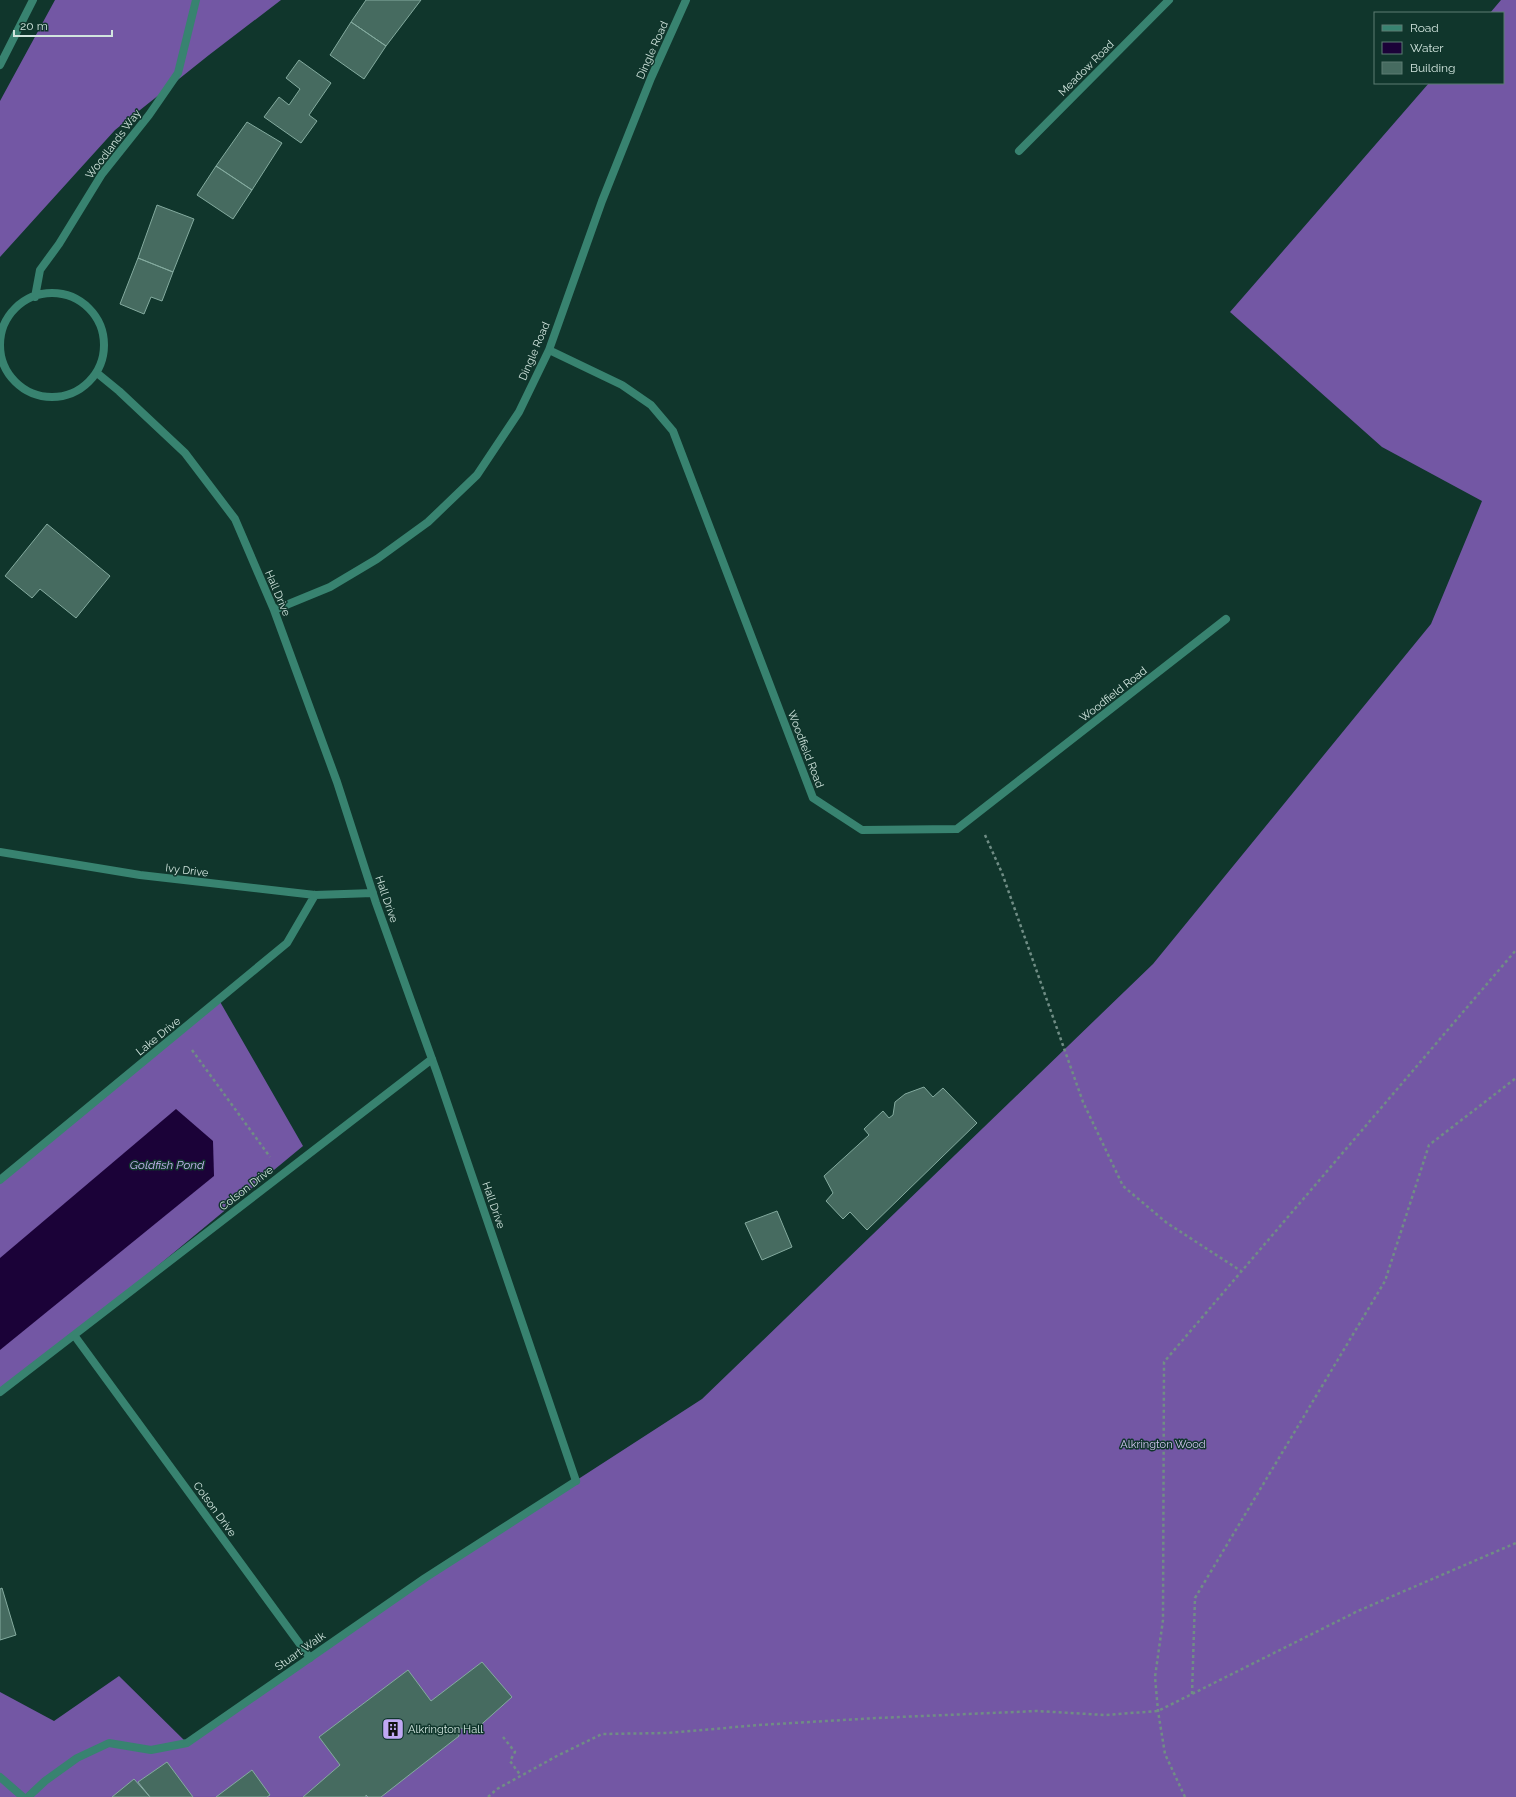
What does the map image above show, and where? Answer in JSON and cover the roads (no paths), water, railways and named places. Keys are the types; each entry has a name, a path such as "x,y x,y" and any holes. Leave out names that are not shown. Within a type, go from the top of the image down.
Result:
{"street":[{"path":"0,65 33,0"},
{"name":"Woodlands Way","path":"35,297 40,270 59,244 102,174 149,115 178,73 196,0"},
{"name":"Dingle Road","path":"274,610 330,587 377,559 428,522 477,475 519,412 549,350 602,201 651,78 686,0"},
{"name":"Meadow Road","path":"1019,151 1169,0"},
{"path":"49,294 63,295 76,299 88,308 97,319 103,332 104,346 102,360 97,373 86,385 72,393 56,397 40,396 25,390 13,380 5,366 0,350 1,338 8,317 24,302 35,297 49,294"},
{"name":"Woodfield Road","path":"549,350 622,384 651,405 673,431 813,798 862,830 957,829 1226,619"},
{"name":"Hall Drive","path":"97,373 119,391 190,459 235,519 274,610 337,782 373,893 432,1059 576,1481"},
{"name":"Ivy Drive","path":"0,852 140,875 314,896 373,893"},
{"name":"Lake Drive","path":"0,1180 287,943 314,896"},
{"name":"Colson Drive","path":"0,1392 432,1059"},
{"name":"Colson Drive","path":"74,1335 310,1658"},
{"name":"Stuart Walk","path":"28,1797 45,1781 77,1758 109,1743 151,1750 188,1743 425,1578 576,1481"},
{"path":"0,1777 23,1797"}],"water":[{"name":"Goldfish Pond","path":"176,1109 213,1141 214,1176 0,1350 0,1258"}],"place":[{"name":"Alkrington Hall","path":"393,1729"}],"park label":[{"name":"Alkrington Wood","path":"1163,1444"}]}
